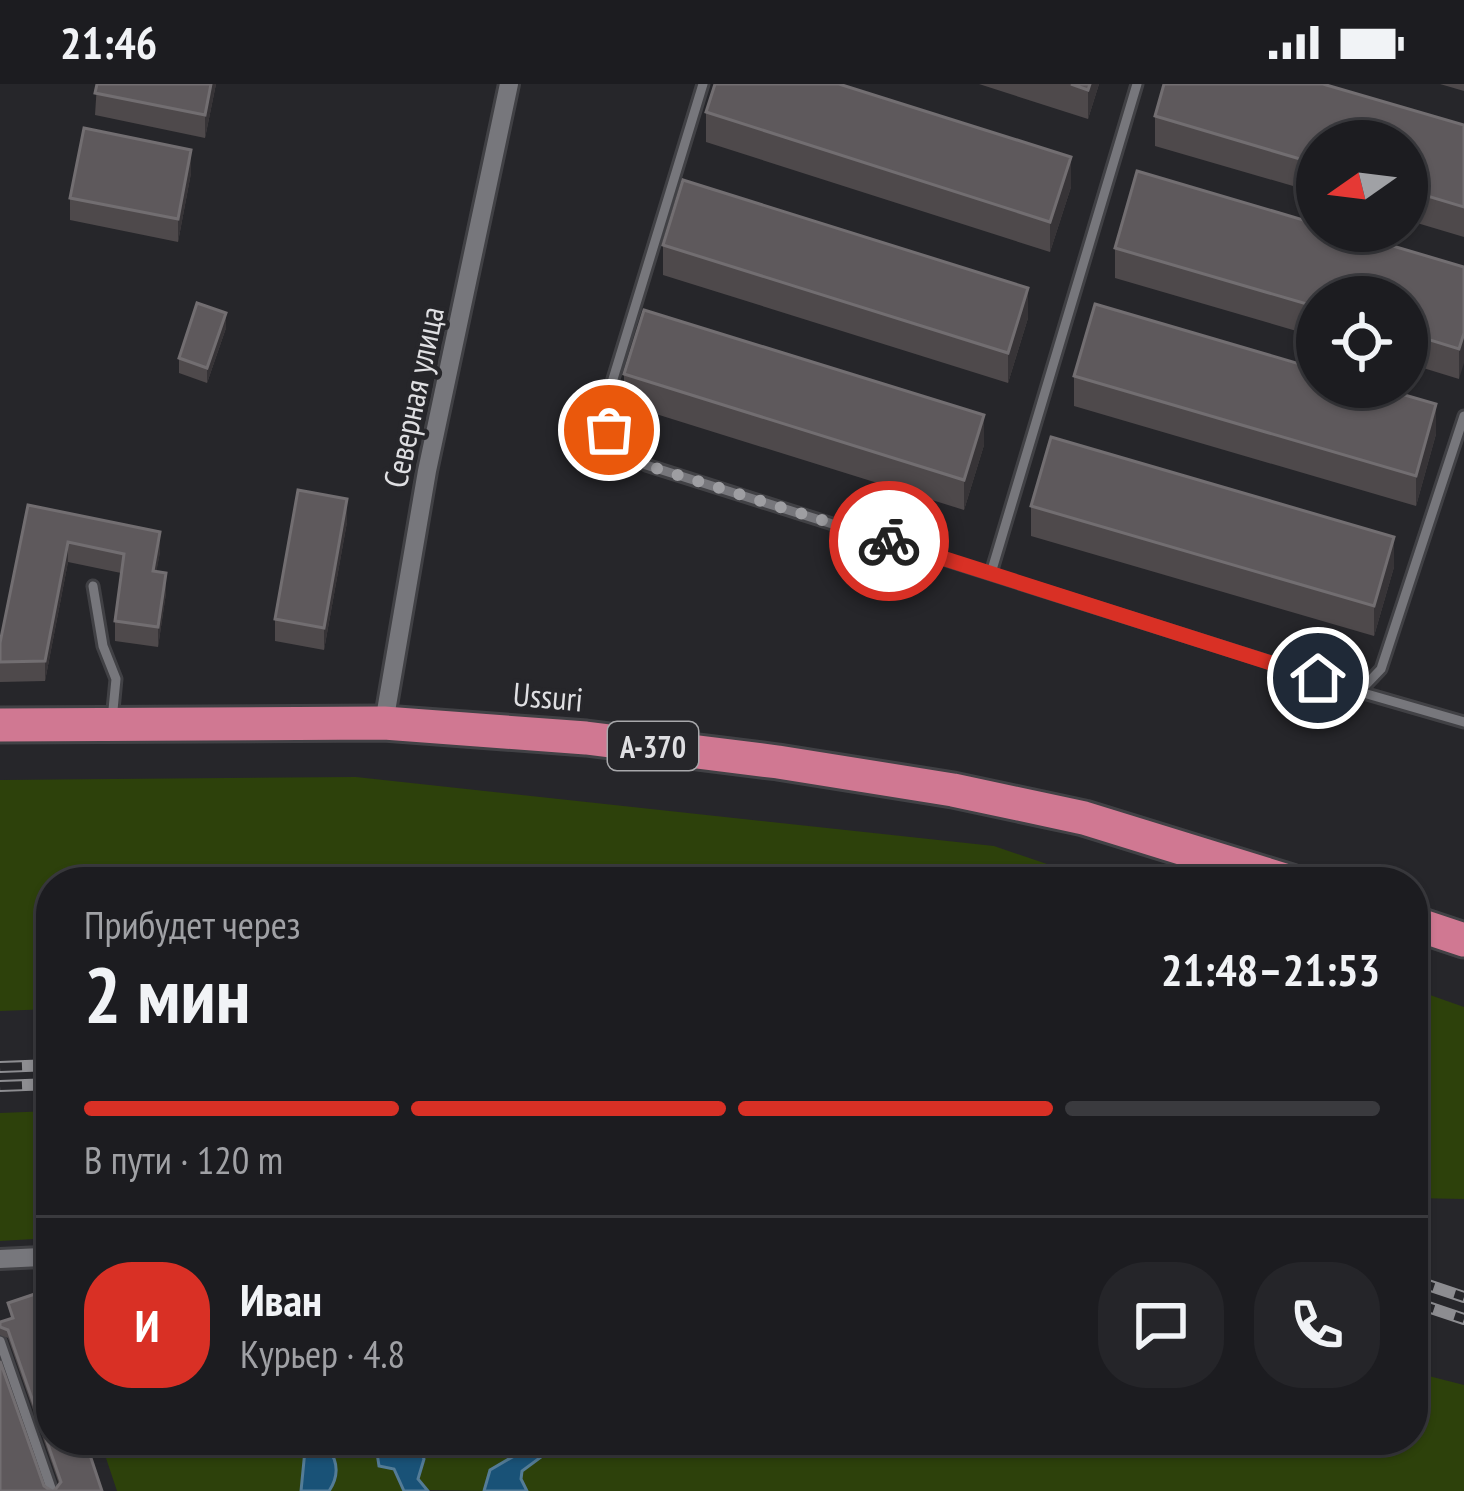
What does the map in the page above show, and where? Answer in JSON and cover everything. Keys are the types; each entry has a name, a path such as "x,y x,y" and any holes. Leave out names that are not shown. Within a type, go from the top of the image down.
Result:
{"highway":[{"name":"Ussuri","path":"0,725 384,723 586,738 953,790 1084,818 1242,867"},
{"path":"1428,928 1464,940"}],"street":[{"name":"Северная улица","path":"384,723 427,471 509,84"},
{"path":"0,1259 36,1257"}],"lane":[{"path":"703,84 606,402 609,430 621,452 646,465 1464,722"},
{"path":"991,573 1138,84"},
{"path":"1360,692 1381,669 1464,416"},
{"path":"93,586 103,646 116,679 112,725"},
{"path":"0,1341 36,1445"},
{"path":"40,1455 52,1491"}],"green space":[{"path":"356,777 994,846 1056,867 36,867 36,1010 0,1011 0,780"},
{"path":"1428,994 1464,1007 1464,1199 1428,1198"},
{"path":"36,1112 36,1239 0,1241 0,1113"},
{"path":"1428,1376 1464,1385 1464,1491 527,1491 522,1471 544,1455 1428,1455"},
{"path":"105,1455 305,1455 301,1491 117,1491"},
{"path":"332,1455 377,1455 379,1466 394,1469 404,1491 329,1491"},
{"path":"422,1455 515,1455 490,1470 484,1491 426,1490 418,1479"}],"water":[{"path":"305,1455 332,1455 336,1470 329,1491 301,1491"},
{"path":"377,1455 422,1455 418,1479 428,1491 404,1491 394,1469 379,1466"},
{"path":"544,1455 522,1471 527,1491 484,1491 490,1470 514,1456"}],"building":[{"path":"97,84 211,84 205,115 95,93"},
{"path":"715,84 839,84 1071,157 1050,222 706,112"},
{"path":"1164,84 1323,84 1464,125 1464,207 1428,196 1428,120 1296,120 1296,158 1155,116"},
{"path":"84,128 191,150 178,219 70,198"},
{"path":"1137,171 1296,218 1296,252 1413,252 1464,267 1464,333 1459,349 1428,339 1428,276 1296,276 1296,301 1115,248"},
{"path":"683,180 1028,288 1008,353 663,245"},
{"path":"197,303 226,313 207,368 179,358"},
{"path":"1095,304 1296,363 1296,408 1428,408 1428,402 1436,404 1416,476 1074,376"},
{"path":"644,310 984,415 964,480 624,374"},
{"path":"1051,437 1394,537 1374,606 1031,506"},
{"path":"298,490 347,499 324,628 275,619"},
{"path":"28,505 160,532 153,571 166,573 158,627 115,621 124,554 68,542 45,661 0,662"},
{"path":"36,1297 36,1410 8,1330 0,1327 0,1322 13,1318 8,1303"},
{"path":"0,1361 44,1486 52,1491 0,1491"},
{"path":"52,1455 90,1455 102,1491 54,1491 61,1482"}],"railway":[{"path":"0,1067 36,1066"},
{"path":"0,1086 36,1085"},
{"path":"1428,1285 1464,1297"},
{"path":"1428,1307 1464,1319"}],"way so far":[{"path":"609,430 621,452 646,465 889,541"}],"route":[{"path":"889,541 1318,678"}]}
